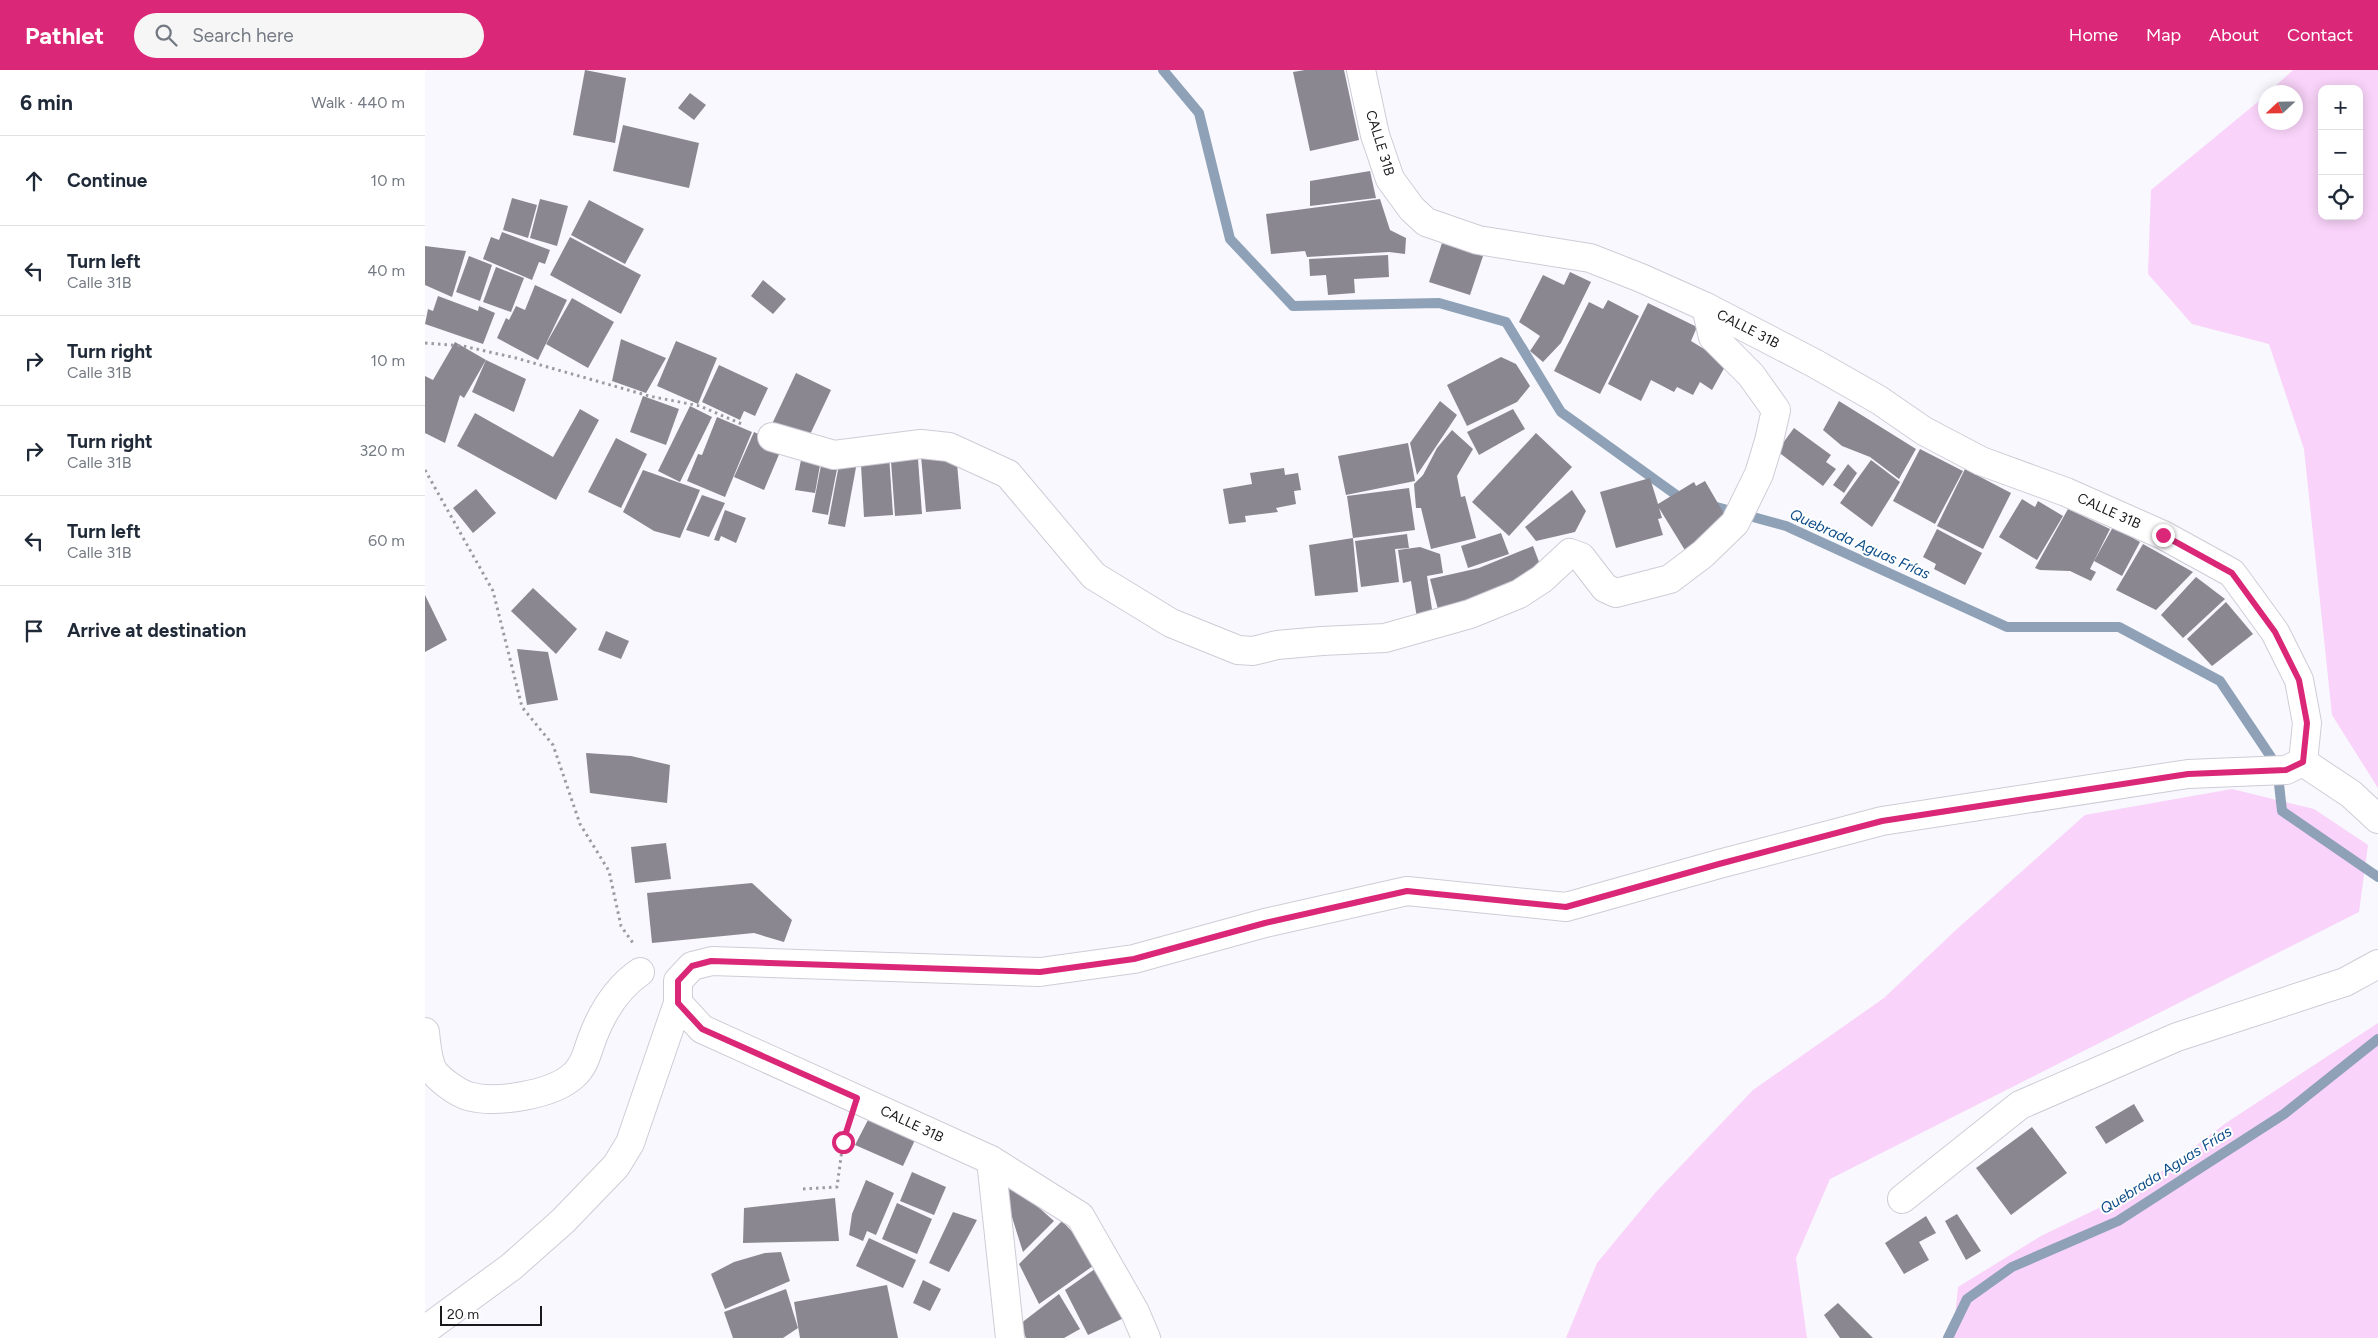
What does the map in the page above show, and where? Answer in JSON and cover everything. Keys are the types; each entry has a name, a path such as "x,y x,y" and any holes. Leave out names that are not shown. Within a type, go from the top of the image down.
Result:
{"street":[{"name":"CALLE 31B","path":"1361,70 1375,135 1389,179 1412,209 1426,222 1477,240 1590,258 1706,307 1814,363 1879,400 1924,431 1981,461 2066,492 2163,535 2232,573 2275,632 2299,680 2307,723 2285,768"},
{"path":"772,437 835,455 921,444 949,447 1008,474 1094,576 1171,623 1238,650 1253,651 1277,645 1385,638 1470,614 1519,594 1542,579 1570,553 1581,558 1605,588 1616,593 1670,579 1703,554 1735,523 1759,474 1769,441 1775,410 1751,375 1713,337 1706,307"},
{"path":"425,1330 511,1267 563,1221 616,1166 630,1143 678,1003 678,981 692,966 711,961 1040,972 1134,959 1265,923 1407,891 1566,907 1882,821 2188,774 2285,768 2351,794 2378,819"},
{"path":"1902,1199 2020,1105 2177,1037 2345,982 2378,964"},
{"path":"425,1032 434,1071 447,1084 468,1096 501,1099 550,1089 573,1076 585,1062 592,1038 604,1012 625,983 640,972"},
{"name":"CALLE 31B","path":"678,1003 702,1029 991,1160 1080,1216 1135,1312 1146,1338"},
{"path":"991,1160 1011,1338"}],"path":[{"path":"425,343 463,346 516,358 649,396 700,406 772,437"},
{"path":"425,470 493,591 522,707 553,745 580,824 609,870 621,926 641,955 640,972"},
{"path":"803,1189 837,1187 843,1142 857,1098"}],"shaded area":[{"path":"2293,70 2378,70 2378,788 2332,715 2304,449 2269,344 2192,324 2148,274 2151,190 2258,102 2258,130 2303,130 2303,85 2277,85"},
{"path":"2232,789 2314,809 2368,845 2359,912 1830,1179 1796,1258 1807,1338 1566,1338 1597,1263 1655,1193 1753,1090 1884,998 1957,929 2085,815"},
{"path":"2378,1023 2378,1338 1953,1338 1958,1287 2041,1236 2138,1189 2226,1123"}],"building":[{"path":"585,70 626,78 615,143 573,135"},
{"path":"1305,70 1344,70 1359,140 1310,151 1293,72"},
{"path":"690,93 706,105 694,120 678,108"},
{"path":"623,125 699,143 689,188 613,171"},
{"path":"1370,171 1376,198 1310,206 1310,181"},
{"path":"512,198 537,205 528,238 503,230"},
{"path":"540,199 568,206 557,246 530,238"},
{"path":"1380,199 1390,230 1406,238 1405,254 1389,252 1307,257 1305,251 1271,254 1266,214"},
{"path":"589,200 644,229 625,264 571,235"},
{"path":"502,232 550,250 545,264 539,262 532,280 483,259 491,237 499,240"},
{"path":"570,237 641,275 621,314 550,275"},
{"path":"1442,243 1483,256 1470,295 1429,282"},
{"path":"425,246 466,251 452,297 425,285"},
{"path":"1388,255 1389,277 1354,279 1355,293 1328,295 1326,275 1310,276 1309,259"},
{"path":"469,256 492,265 480,301 456,292"},
{"path":"496,267 524,278 511,312 483,302"},
{"path":"1570,272 1591,282 1561,343 1543,362 1530,351 1540,336 1519,322 1543,275 1564,285"},
{"path":"763,280 786,299 773,314 751,296"},
{"path":"535,285 567,300 538,360 497,338 506,318 509,320 516,306 525,310"},
{"path":"438,296 478,311 479,306 495,313 483,344 425,324 428,309 433,311"},
{"path":"572,298 614,322 588,368 546,344"},
{"path":"1608,300 1639,316 1600,394 1554,371 1589,302 1603,309"},
{"path":"1648,303 1697,327 1691,341 1727,363 1712,390 1700,382 1693,395 1677,387 1674,392 1651,380 1641,401 1608,384"},
{"path":"621,339 666,358 646,393 612,381"},
{"path":"676,341 717,358 698,404 657,386"},
{"path":"455,342 486,360 464,398 460,395 445,443 425,433 425,376 433,380"},
{"path":"1501,357 1516,364 1530,386 1517,402 1467,426 1447,385"},
{"path":"486,360 526,379 514,412 472,392"},
{"path":"719,365 768,388 755,416 744,411 740,420 702,402"},
{"path":"796,373 831,390 807,441 772,424"},
{"path":"643,396 679,409 666,445 630,432"},
{"path":"1440,401 1457,415 1417,475 1410,443"},
{"path":"1839,401 1916,449 1899,479 1870,457 1842,446 1823,430"},
{"path":"690,406 712,417 680,482 658,471"},
{"path":"580,409 599,420 556,500 457,446 475,413 553,457"},
{"path":"1513,409 1525,429 1479,455 1467,432"},
{"path":"717,417 752,432 725,497 687,481 698,454 702,455"},
{"path":"1794,428 1831,455 1826,462 1836,469 1823,486 1777,451"},
{"path":"1452,430 1473,449 1457,476 1461,497 1465,496 1476,538 1431,549 1421,508 1416,508 1414,484 1423,475 1437,448"},
{"path":"754,432 783,445 764,490 734,477"},
{"path":"1536,433 1572,467 1509,536 1472,502"},
{"path":"616,438 647,454 621,508 588,492"},
{"path":"1408,443 1415,481 1346,495 1338,456"},
{"path":"1920,449 1963,471 1935,524 1893,501"},
{"path":"803,450 822,454 815,493 795,490"},
{"path":"956,452 961,509 926,512 921,456"},
{"path":"823,455 839,459 828,515 812,512"},
{"path":"889,455 893,515 864,517 861,465"},
{"path":"840,459 857,462 845,527 828,524"},
{"path":"918,459 922,514 895,516 891,461"},
{"path":"1871,460 1900,482 1872,527 1840,503"},
{"path":"1848,464 1857,473 1844,493 1833,485"},
{"path":"1284,468 1285,475 1298,473 1301,490 1294,491 1296,504 1276,508 1278,512 1245,516 1246,522 1229,524 1223,489 1252,484 1250,473"},
{"path":"1965,469 2011,493 1983,549 1937,526"},
{"path":"643,470 700,490 680,538 654,531 623,512"},
{"path":"1650,478 1658,504 1694,482 1696,486 1705,481 1726,517 1686,552 1659,508 1662,518 1658,519 1663,535 1616,548 1600,492"},
{"path":"1409,488 1415,530 1353,538 1347,496"},
{"path":"476,489 496,513 473,533 453,508"},
{"path":"1572,490 1586,511 1575,532 1536,541 1525,527"},
{"path":"702,495 725,503 709,537 686,530"},
{"path":"2022,499 2035,507 2038,501 2063,516 2037,560 1999,537"},
{"path":"2068,509 2110,529 2090,569 2096,572 2091,581 2070,571 2040,570 2035,568"},
{"path":"725,510 746,518 736,543 721,536 719,541 714,540"},
{"path":"2113,527 2140,542 2122,576 2094,561"},
{"path":"1937,529 1982,553 1965,585 1934,569 1936,564 1923,557"},
{"path":"1501,533 1509,554 1468,568 1461,546"},
{"path":"1407,534 1409,548 1395,549 1399,582 1361,587 1355,541"},
{"path":"1353,538 1358,592 1315,596 1309,545"},
{"path":"2143,544 2193,572 2156,610 2116,590"},
{"path":"1533,546 1542,570 1440,617 1430,579 1479,568"},
{"path":"1420,547 1440,554 1443,573 1427,576 1433,616 1417,618 1411,581 1403,583 1398,550"},
{"path":"2196,577 2225,599 2183,638 2161,615"},
{"path":"533,588 577,629 556,654 511,611"},
{"path":"425,595 447,640 425,652"},
{"path":"2226,602 2253,634 2212,666 2187,639"},
{"path":"606,631 629,641 621,659 598,650"},
{"path":"517,649 548,652 558,700 527,705"},
{"path":"586,753 631,756 670,765 667,803 590,793"},
{"path":"666,843 671,879 635,883 631,847"},
{"path":"752,883 792,920 784,942 754,933 652,943 647,893"},
{"path":"2134,1104 2144,1121 2106,1144 2095,1127"},
{"path":"869,1118 915,1140 903,1166 855,1145"},
{"path":"2032,1127 2067,1173 2011,1215 1976,1168"},
{"path":"912,1172 946,1187 934,1215 900,1201"},
{"path":"866,1180 894,1193 876,1235 867,1231 863,1241 849,1235 852,1214"},
{"path":"1012,1184 1054,1221 1023,1252 1004,1192"},
{"path":"835,1198 839,1241 743,1243 744,1208"},
{"path":"897,1203 932,1219 917,1254 882,1239"},
{"path":"953,1212 977,1220 949,1272 929,1263"},
{"path":"1957,1214 1981,1251 1966,1260 1945,1221"},
{"path":"1926,1216 1936,1233 1919,1242 1929,1260 1904,1274 1885,1243"},
{"path":"1062,1221 1100,1261 1039,1304 1019,1264"},
{"path":"869,1238 916,1260 903,1288 856,1266"},
{"path":"781,1252 790,1281 725,1309 711,1274 734,1262 765,1253"},
{"path":"1102,1264 1128,1316 1088,1335 1065,1290"},
{"path":"923,1280 941,1289 930,1311 913,1303"},
{"path":"887,1285 898,1338 800,1338 794,1302"},
{"path":"786,1289 798,1328 783,1338 733,1338 724,1312"},
{"path":"1059,1294 1080,1329 1064,1338 1026,1338 1020,1324"},
{"path":"1838,1303 1873,1338 1840,1338 1824,1315"}],"waterway":[{"name":"Quebrada Aguas Frías","path":"1163,70 1199,113 1230,239 1293,306 1439,303 1506,322 1561,412 1679,497 1685,499"},
{"name":"Quebrada Aguas Frías","path":"1709,505 1786,526 2007,627 2119,627 2220,681 2277,766 2282,811 2378,877"},
{"name":"Quebrada Aguas Frías","path":"1948,1338 1967,1299 2012,1267 2118,1221 2284,1114 2378,1039"}],"route":[{"path":"843,1142 857,1098 702,1029 678,1003 678,981 692,966 711,961 1040,972 1134,959 1265,923 1407,891 1566,907 1882,821 2188,774 2286,770 2303,762 2307,723 2299,680 2275,632 2232,573 2163,535"}]}
